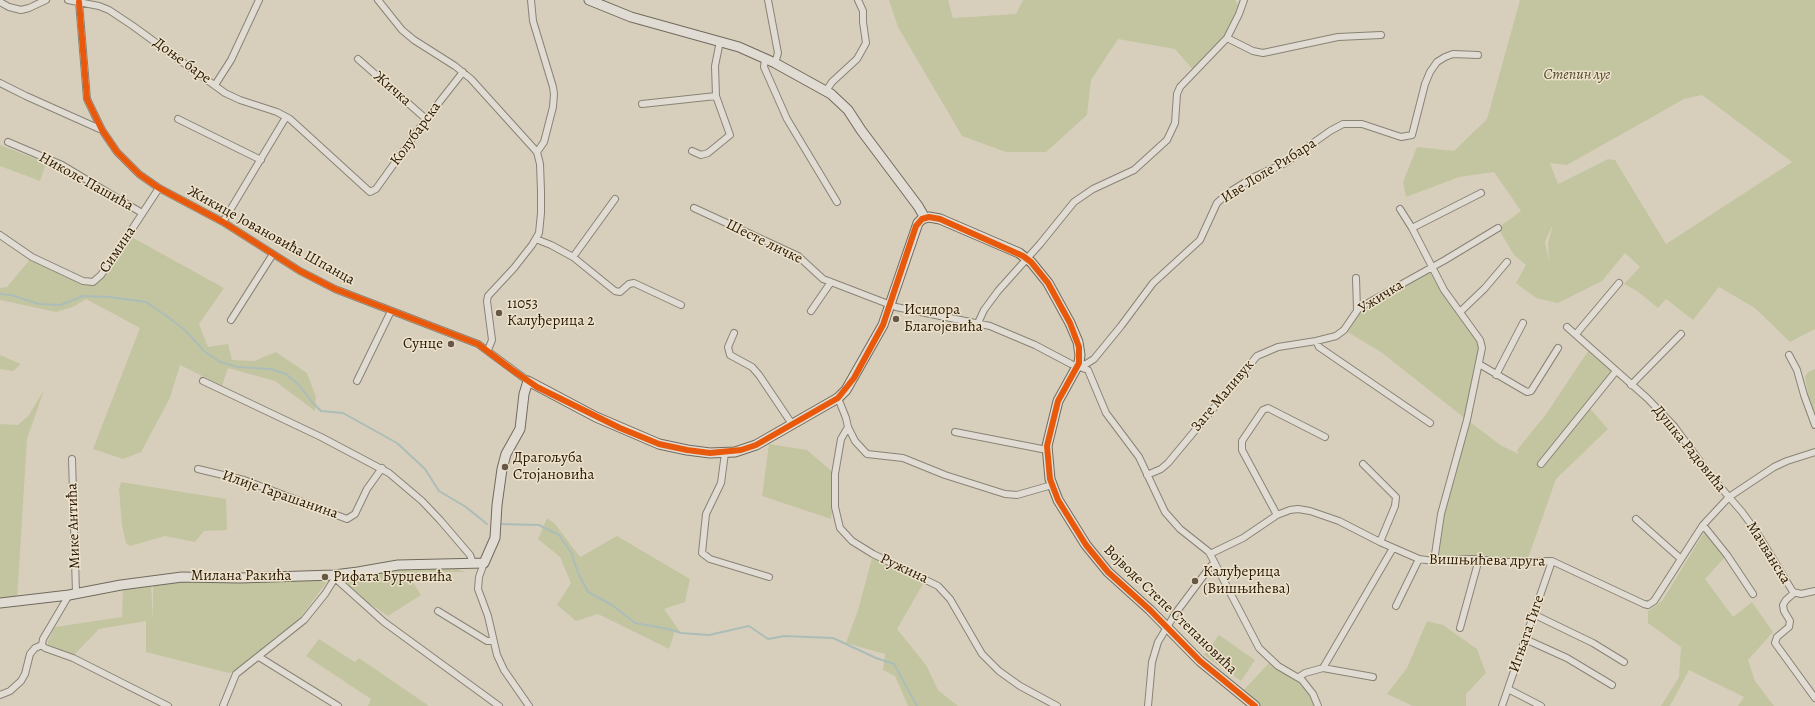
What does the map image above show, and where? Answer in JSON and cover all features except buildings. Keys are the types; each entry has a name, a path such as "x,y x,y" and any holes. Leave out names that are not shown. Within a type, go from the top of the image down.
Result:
{"street":[{"path":"0,2 9,7 21,10 46,0"},
{"path":"68,0 79,2"},
{"path":"99,6 102,0"},
{"path":"215,85 231,60 259,0"},
{"path":"378,0 402,30 414,40 463,72 512,122 537,152 540,164 540,227 536,240 514,268 488,296 487,301 492,340 488,350"},
{"path":"531,0 533,21 554,94 553,107 544,142 537,152"},
{"path":"589,0 631,17 739,47 775,63 826,91 848,110 861,130 918,206 925,218"},
{"path":"768,0 778,53 775,63"},
{"path":"826,91 832,82 857,59 866,43 863,22 864,11 858,0"},
{"path":"978,323 984,310 998,291 1074,202 1093,189 1134,170 1167,140 1175,123 1177,94 1180,87 1227,38 1244,0"},
{"name":"Доње баре","path":"79,2 99,6 109,10 234,98 277,112 286,117 296,124 368,190"},
{"name":"Жикице Јовановића Шпанца","path":"79,2 83,38 84,86 87,99 102,130 117,152 128,164 158,188 223,222 300,271 335,289 471,340 488,350 528,381 596,417 659,444 687,450 725,453 742,450 756,445 838,398 854,378 883,325 891,306 918,223 925,218"},
{"path":"1227,38 1253,51 1263,53 1338,37 1381,35"},
{"path":"692,151 701,155 708,153 730,135 716,96 715,66 720,41"},
{"name":"Иве Лоле Рибара","path":"1077,367 1094,359 1161,275 1200,240 1217,203 1228,193 1252,178 1285,163 1330,131 1343,124 1362,124 1401,137 1412,135 1425,84 1430,72 1437,62 1445,56 1453,54 1478,56"},
{"name":"Жичка","path":"358,59 426,119"},
{"path":"765,59 764,67 787,119 837,202"},
{"name":"Колубарска","path":"368,190 372,192 376,190 426,119 463,72"},
{"path":"0,83 102,130"},
{"path":"642,104 716,96"},
{"path":"223,222 286,117"},
{"path":"178,119 261,160"},
{"name":"Николе Пашића","path":"8,142 69,169 142,213"},
{"name":"Симина","path":"0,235 32,257 83,281 93,282 101,275 158,188"},
{"path":"1412,228 1481,193"},
{"path":"573,257 615,199"},
{"name":"Шесте личке","path":"694,208 798,256 823,279 891,306 978,323 1035,345 1077,367 1084,368 1089,372 1106,413 1130,444 1165,512 1180,529 1210,554"},
{"path":"1400,209 1412,228 1444,290 1482,344 1467,420 1441,514 1434,561"},
{"name":"Војводе Степе Степановића","path":"925,218 929,217 940,220 1027,258 1048,283 1070,323 1080,347 1080,359 1077,367 1058,402 1047,450 1052,485 1069,520 1095,557 1108,572 1167,627 1200,661 1255,706"},
{"name":"Ужичка","path":"1316,341 1332,337 1340,333 1347,326 1357,310 1432,268 1498,228"},
{"path":"536,240 551,245 573,257 615,291 620,292 629,284 634,283 681,305"},
{"name":"Жикице Јовановића Шпанца","path":"231,320 273,254"},
{"path":"1460,312 1485,288 1507,262"},
{"path":"1356,278 1357,310"},
{"path":"811,311 831,282"},
{"path":"1576,334 1619,283"},
{"path":"357,381 391,311"},
{"path":"1496,375 1523,323"},
{"name":"Душка Радовића","path":"1567,327 1647,398 1674,426 1710,475 1729,497"},
{"path":"734,333 728,347 730,355 752,368 759,375 774,395 792,424"},
{"path":"1632,385 1681,334"},
{"path":"1316,341 1320,347 1430,423"},
{"name":"Заге Маливук","path":"1147,475 1161,469 1168,463 1257,356 1278,347 1316,341"},
{"path":"1479,364 1522,391 1531,391 1558,348"},
{"path":"1789,354 1797,370 1815,425"},
{"path":"1541,464 1616,371"},
{"path":"203,381 382,468 422,501 470,554 473,563"},
{"path":"528,381 524,394 520,429 506,454 502,469 497,505 495,538 479,577 478,589 488,616 493,641 500,662 529,706"},
{"path":"838,398 848,427 855,441 867,454 903,458 945,475 1005,494 1017,495 1052,485"},
{"path":"1277,515 1242,450 1242,441 1263,410 1268,408 1325,437"},
{"name":"Ружина","path":"848,427 841,439 834,486 836,518 844,534 873,554 938,586 950,598 982,654 999,671 1020,686 1057,706"},
{"path":"956,432 1047,450"},
{"path":"725,453 721,483 706,514 702,553 710,559 769,577"},
{"name":"Вишњићева друга","path":"1210,554 1243,538 1277,515 1290,510 1310,511 1339,521 1380,542 1419,559 1434,561 1479,559 1508,562 1552,562 1648,605 1654,601 1703,525 1729,497 1774,467 1787,461 1814,454"},
{"name":"Мике Антића","path":"72,458 72,594"},
{"path":"1362,464 1396,497 1396,506 1380,542"},
{"name":"Илије Гарашанина","path":"198,469 244,480 348,519 355,514 367,489 382,468"},
{"name":"Мачванска","path":"1729,497 1756,531 1794,593 1801,594 1815,591"},
{"path":"1636,520 1681,559"},
{"path":"1703,525 1727,555 1752,594"},
{"path":"1323,668 1393,548"},
{"path":"1210,554 1259,648 1278,666 1299,677 1308,686 1320,706"},
{"name":"Вишњићева друга","path":"1396,606 1419,559"},
{"path":"1460,628 1479,559"},
{"name":"Игњата Гиге","path":"1502,706 1552,562"},
{"name":"Милана Ракића","path":"0,603 72,594 121,585 182,577 240,578 334,576 398,565 484,563"},
{"path":"1148,706 1154,652 1175,614 1214,563"},
{"path":"223,706 236,674 304,620 325,594 334,576 384,622 499,706"},
{"path":"1794,593 1783,605 1784,611 1790,621 1789,627 1777,637 1775,643 1815,698"},
{"path":"72,594 42,639 42,645 47,650 73,658 168,706"},
{"path":"438,611 487,641 493,641"},
{"path":"1533,614 1593,643 1624,662"},
{"path":"1525,639 1567,658 1612,685"},
{"path":"0,695 10,692 21,681 25,674 30,654 35,648 42,645"},
{"path":"259,657 338,706"},
{"path":"1299,677 1305,673 1323,668 1373,677"},
{"path":"1508,689 1541,706"}],"green space":[{"path":"889,0 948,0 953,18 1016,14 1023,0 1235,0 1241,9 1222,44 1195,72 1175,49 1118,39 1091,80 1087,115 1046,152 1006,152 962,136 898,27"},
{"name":"Степин луг","path":"1520,0 1815,0 1815,329 1790,342 1755,308 1719,287 1693,320 1666,299 1658,308 1637,291 1624,284 1640,267 1625,253 1602,281 1558,303 1536,298 1516,283 1526,265 1514,255 1498,228 1521,211 1494,172 1459,177 1406,197 1403,182 1417,147 1454,151 1487,119","holes":["1702,95 1792,162 1666,244 1615,160 1608,159 1558,184 1550,163 1567,165 1684,99","1553,224 1548,243 1549,262 1545,242"]},
{"path":"0,145 46,163 40,181 0,166"},
{"path":"128,235 224,288 199,324 208,347 228,344 232,360 254,361 276,352 307,373 316,397 315,411 275,381 228,368 222,386 180,365 170,398 141,452 123,459 93,449 140,328 86,299 73,307 56,312 0,300 0,288 7,287 32,257 89,283 101,275"},
{"path":"1432,267 1482,348 1467,420 1381,352 1344,330 1357,310 1364,309"},
{"path":"1588,351 1616,371 1586,404 1608,429 1556,479 1527,561 1434,561 1441,514 1467,420 1502,446 1519,454 1517,450 1547,413"},
{"path":"0,355 21,364 13,371 0,369"},
{"path":"1815,369 1815,412 1812,414 1805,377 1808,372"},
{"path":"44,390 27,439 17,600 0,603 0,424 18,425 29,415"},
{"path":"769,444 807,450 835,474 831,519 762,496"},
{"path":"121,482 226,499 227,530 204,531 195,542 165,536 130,546 126,543 122,525 119,489"},
{"path":"547,518 555,524 580,557 617,536 690,579 685,602 664,609 681,633 675,631 669,649 598,614 576,621 557,605 571,583 560,557 538,539"},
{"path":"1705,531 1727,555 1705,579 1733,617 1752,602 1773,632 1748,660 1755,681 1774,706 1738,706 1744,697 1689,670 1670,706 1661,706 1679,677 1681,647 1648,623 1648,611 1662,601"},
{"path":"873,554 926,579 897,629 926,665 938,690 958,706 908,706 895,676 883,670 885,654 846,643 858,610"},
{"path":"448,565 465,572 419,572 409,576 421,595 388,616 358,596 343,580 343,575 397,566"},
{"path":"329,579 296,623 274,638 258,654 234,672 229,673 146,652 146,621 99,629 74,655 48,645 48,641 55,627 122,617 123,588 151,582 153,622 153,580"},
{"path":"1427,621 1443,625 1477,649 1486,673 1466,694 1466,706 1413,706 1387,694 1407,668"},
{"path":"1219,635 1255,660 1241,681 1204,655"},
{"path":"319,639 355,662 359,658 429,706 368,706 371,699 306,656"},
{"path":"1269,663 1301,684 1310,696 1314,706 1261,706 1242,692"}],"waterway":[{"path":"0,294 11,295 39,304 61,305 83,296 109,297 146,302 186,331 204,351 220,362 238,367 271,369 286,374 298,384 321,411 343,413 397,443 425,469 439,491 466,507 487,524"},
{"path":"500,524 539,525 559,535 571,552 578,573 588,592 612,605 635,623 681,633 709,635 749,626 768,639 784,636 833,638 876,658 894,664 917,706"}],"cycle path":[{"path":"79,2 87,99 102,130 117,152 139,174 159,188 223,222 300,271 335,289 478,344 537,387 620,428 659,444 710,453 741,450 756,445 838,398 854,378 883,325 916,226 922,219 929,217 940,219 1023,256 1031,262 1048,283 1070,323 1079,347 1079,363 1058,401 1047,446 1050,479 1058,500 1086,545 1108,572 1150,610 1200,661 1255,706"}],"place":[{"name":"11053 Калуђерица 2","path":"499,313"},
{"name":"Исидора Благојевића","path":"896,319"},
{"name":"Сунце","path":"451,344"},
{"name":"Драгољуба Стојановића","path":"505,467"},
{"name":"Рифата Бурџевића","path":"325,577"},
{"name":"Калуђерица (Вишњићева)","path":"1195,581"}]}
